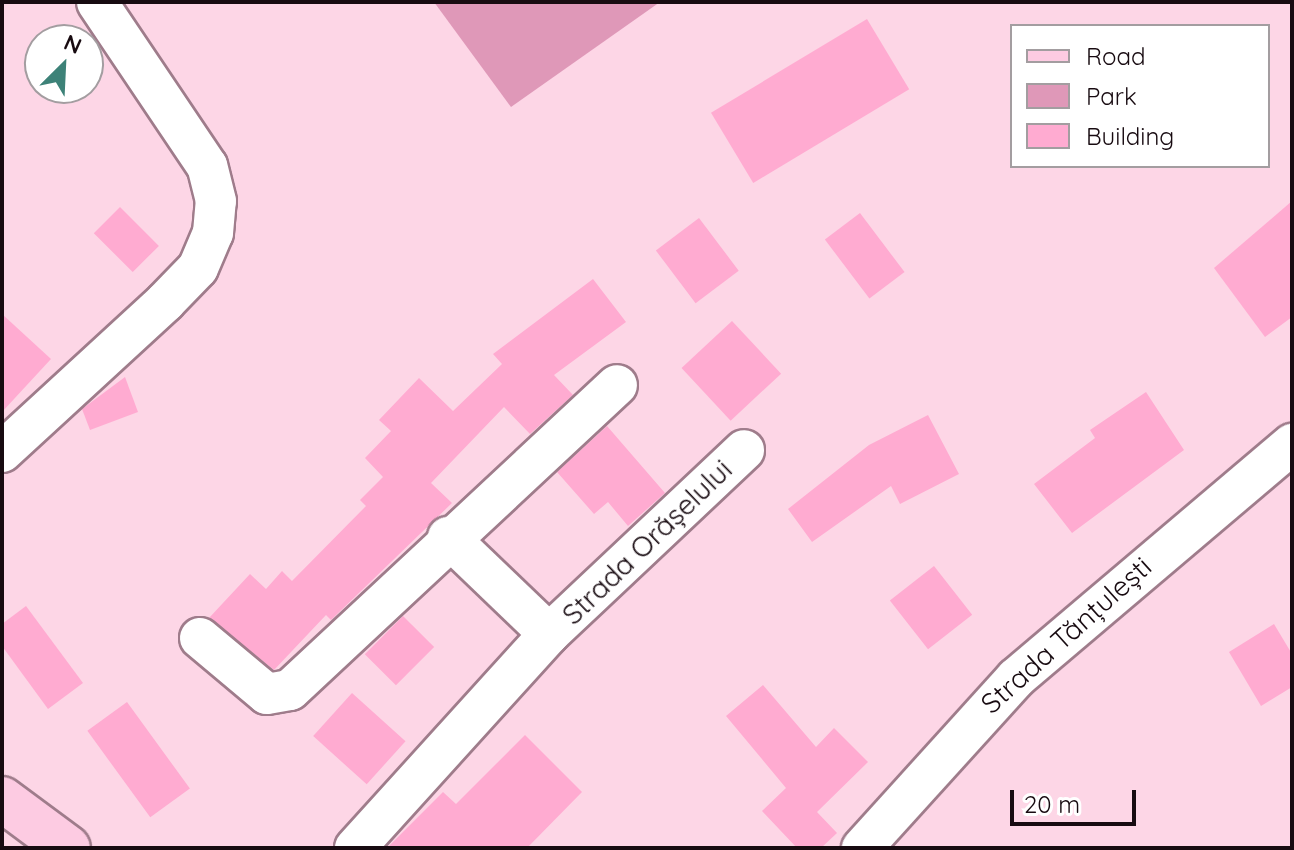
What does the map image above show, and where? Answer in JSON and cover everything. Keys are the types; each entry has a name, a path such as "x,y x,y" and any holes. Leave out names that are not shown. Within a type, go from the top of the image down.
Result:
{"main road":[{"path":"2,799 68,848"}],"street":[{"path":"2,452 198,268 213,233 216,201 207,166 97,2"},
{"path":"200,638 249,682 281,695 448,537 617,385"},
{"name":"Strada Tănțulești","path":"862,848 1005,688 1292,444"},
{"name":"Strada Orășelului","path":"355,848 549,634 744,450"},
{"name":"Strada Orășelului","path":"448,537 549,634"}],"green space":[{"path":"434,2 660,2 511,107"}],"building":[{"path":"867,19 909,89 753,183 711,113"},
{"path":"1292,201 1292,317 1265,337 1214,268"},
{"path":"120,207 159,246 133,272 94,233"},
{"path":"860,213 905,272 869,299 825,239"},
{"path":"699,218 739,271 696,303 656,250"},
{"path":"593,279 626,322 554,375 573,395 530,434 504,407 431,483 452,503 331,620 326,615 274,670 209,618 250,574 266,589 282,571 292,581 366,506 360,500 383,477 365,458 391,431 379,420 419,378 453,411 502,364 493,354"},
{"path":"2,314 51,359 2,412"},
{"path":"732,321 781,374 731,421 682,368"},
{"path":"125,377 138,412 90,430 82,409"},
{"path":"1146,392 1184,450 1072,533 1034,484 1095,438 1090,430"},
{"path":"928,415 959,474 900,504 891,486 812,542 788,509 869,445"},
{"path":"607,426 665,493 628,526 608,502 594,514 557,472"},
{"path":"934,566 972,615 928,649 890,600"},
{"path":"26,606 83,683 48,709 2,646 2,624"},
{"path":"403,616 434,647 396,685 365,654"},
{"path":"1274,624 1292,654 1292,687 1261,706 1229,652"},
{"path":"763,685 816,747 834,728 868,762 817,812 837,833 821,848 797,848 762,811 786,788 726,716"},
{"path":"352,693 406,741 367,784 313,736"},
{"path":"127,702 190,789 150,817 87,731"},
{"path":"525,735 582,792 527,848 387,848 443,792 456,804"}]}
